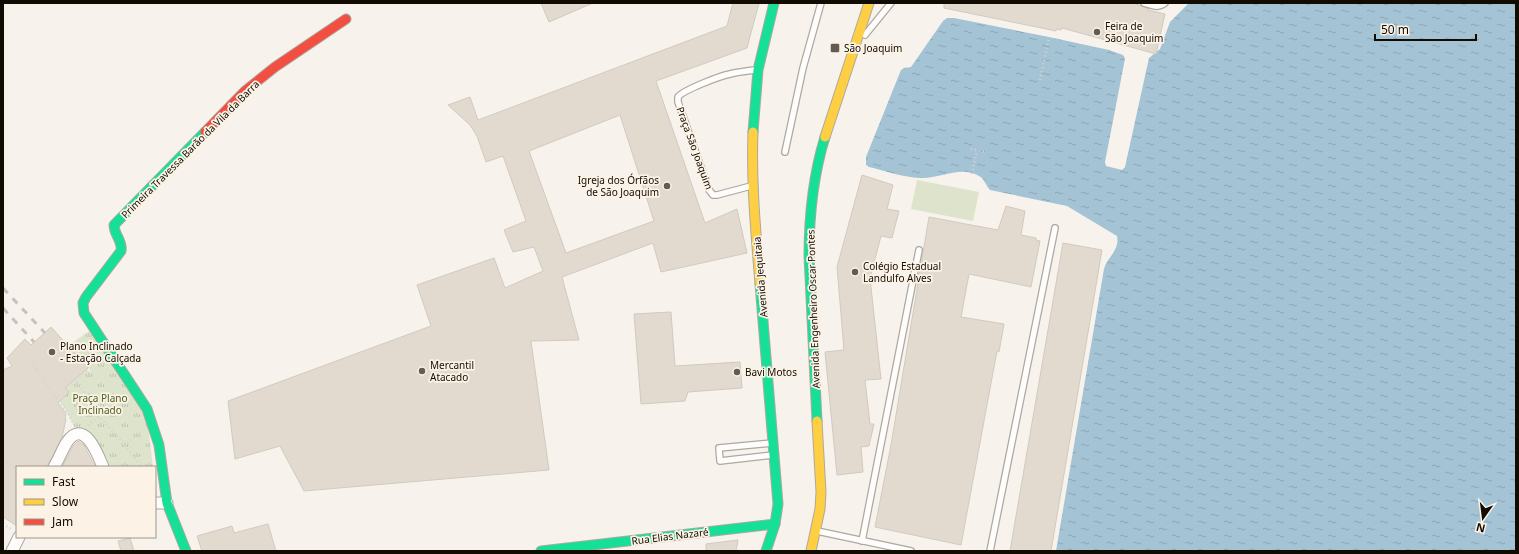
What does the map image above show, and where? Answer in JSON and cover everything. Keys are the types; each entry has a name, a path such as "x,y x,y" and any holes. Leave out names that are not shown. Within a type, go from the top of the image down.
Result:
{"main road":[{"name":"Avenida Jequitaia","path":"766,551 775,524 778,504 752,186 752,119 758,70 774,3"},
{"name":"Avenida Engenheiro Oscar Pontes","path":"811,551 820,509 821,492 809,256 812,193 818,160 869,3"},
{"name":"Primeira Travessa Barão da Vila da Barra","path":"134,388 84,313 83,308 86,297 123,248 114,230 114,225 245,91 275,66 346,19"},
{"path":"134,388 147,409 152,423 159,445 167,503 186,551"},
{"name":"Rua Elias Nazaré","path":"542,551 775,524"}],"street":[{"path":"55,466 68,441 72,436 78,434 84,435 92,442 103,466"},
{"path":"156,503 167,503"},
{"path":"12,551 18,538"}],"lane":[{"path":"785,152 803,68 821,3"},
{"path":"854,49 891,3"},
{"path":"1144,3 1156,6 1161,6 1165,3"},
{"name":"Praça São Joaquim","path":"752,186 717,195 713,194 709,190 678,102 680,94 718,77 731,73 758,70"},
{"path":"990,551 1055,228"},
{"path":"862,541 919,250"},
{"path":"774,442 718,448 720,461 775,455"},
{"path":"816,530 911,551"}],"path":[{"path":"1040,80 1049,37"},
{"path":"971,149 985,152"},
{"path":"972,174 977,150"},
{"path":"28,364 32,362 46,385 66,410 78,434 134,388"},
{"path":"76,378 99,416 125,445 140,466"},
{"path":"125,445 141,432"},
{"path":"3,461 16,470"}],"green space":[{"path":"917,180 979,192 973,221 911,209"},
{"name":"Praça Plano Inclinado","path":"89,331 142,408 148,426 153,466 105,466 76,430 66,410 51,391 68,393 69,392 65,388 87,369 90,372 91,371 68,346"}],"water":[{"path":"1189,3 1516,3 1516,551 1056,551 1104,269 1117,246 1117,236 1067,206 990,190 981,177 972,173 958,172 928,178 920,178 894,174 869,167 866,165 866,157 901,70 911,67 943,21 947,18 954,18 1109,50 1123,55 1125,58 1105,162 1106,166 1122,170 1125,167 1149,58 1160,49 1170,22"}],"building":[{"path":"541,3 593,3 549,22"},
{"path":"733,3 759,3 747,48 656,81 705,223 737,209 747,253 661,272 653,243 562,277 579,340 531,341 549,470 304,491 280,446 235,459 228,401 431,326 417,285 494,258 505,288 543,271 534,247 513,252 504,230 526,221 503,156 486,162 477,136 470,125 448,105 470,97 478,120 727,26","holes":["620,115 654,221 566,253 529,151"]},
{"name":"Feira de São Joaquim","path":"944,3 1133,3 1149,9 1148,10 1165,14 1156,54 1062,28 1061,30 1057,29 1056,31 944,8"},
{"name":"Colégio Estadual Landulfo Alves","path":"862,175 893,185 887,209 899,211 892,238 881,236 870,278 881,379 865,380 870,424 874,424 869,446 861,447 863,472 837,475 825,352 844,350 837,267"},
{"path":"1006,206 1025,211 1021,235 1036,238 1036,240 1040,241 1031,287 969,274 961,317 1004,324 999,352 997,351 961,545 875,527 891,445 929,217 998,230"},
{"path":"1063,243 1102,250 1051,551 1010,551"},
{"path":"671,312 675,366 740,362 742,388 688,392 685,401 641,404 634,314"},
{"path":"51,327 88,368 65,388 69,392 58,403 66,413 66,419 62,438 48,466 16,466 16,525 3,517 3,370 12,366 7,358 25,339 31,345"},
{"path":"78,441 84,445 94,466 63,466 73,446"},
{"path":"268,524 276,551 202,551 197,536 232,526 234,533"},
{"path":"130,538 134,551 121,551 118,541"},
{"path":"738,540 736,551 706,551 706,544"}],"railway":[{"path":"3,288 45,333"},
{"path":"3,308 34,342"}],"traffic: fast":[{"path":"753,132 758,70 774,3"},
{"path":"186,551 167,503 159,445 147,409 84,313 83,303 121,251 121,244 115,232 114,225 205,132"},
{"path":"817,421 809,241 817,166 825,137"},
{"path":"760,284 778,504 775,524 766,551"},
{"path":"541,551 775,524"}],"traffic: slow":[{"path":"825,137 869,3"},
{"path":"753,132 753,189 760,284"},
{"path":"811,551 820,509 821,492 817,421"}],"traffic: jam":[{"path":"205,132 245,91 275,67 346,19"}],"place":[{"name":"Feira de São Joaquim","path":"1097,32"},
{"name":"São Joaquim","path":"835,48"},
{"name":"Igreja dos Órfãos de São Joaquim","path":"667,186"},
{"name":"Colégio Estadual Landulfo Alves","path":"855,272"},
{"name":"Plano Inclinado - Estação Calçada","path":"52,352"},
{"name":"Mercantil Atacado","path":"422,371"},
{"name":"Bavi Motos","path":"737,372"}]}
